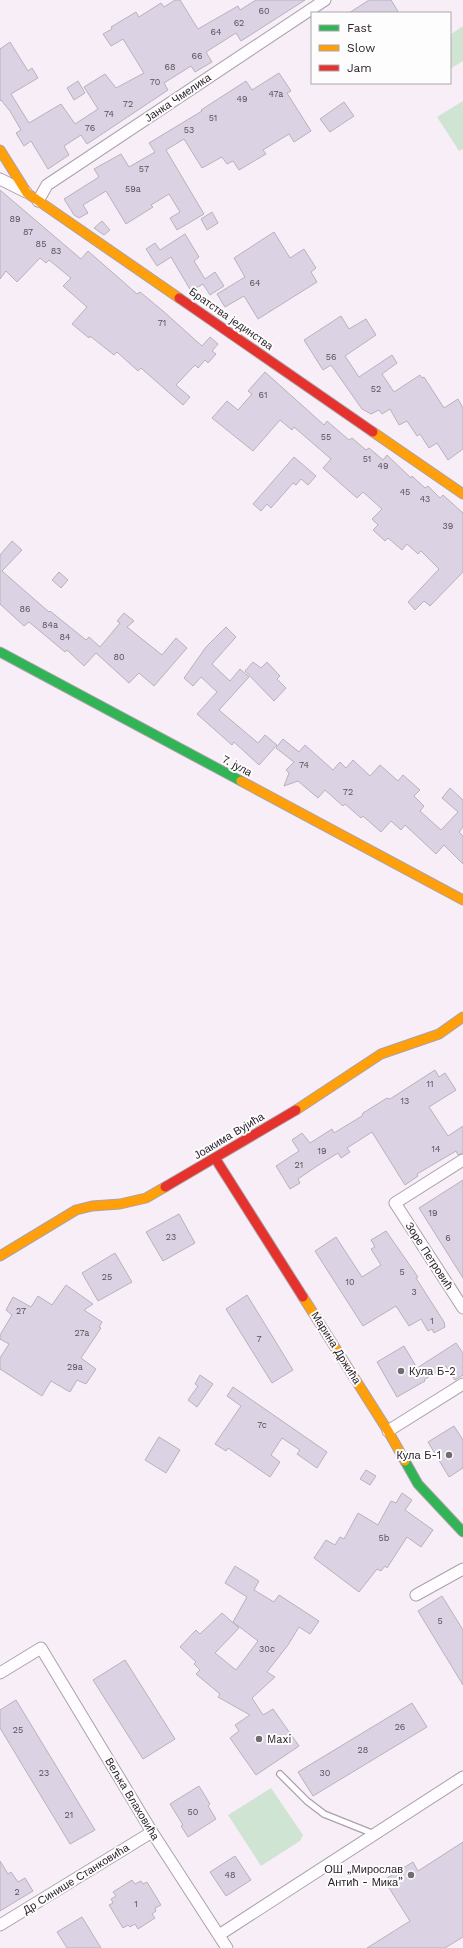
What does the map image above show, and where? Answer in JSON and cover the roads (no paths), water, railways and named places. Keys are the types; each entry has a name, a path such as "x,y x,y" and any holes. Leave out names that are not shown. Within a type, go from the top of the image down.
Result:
{"street":[{"name":"Јанка Чмелика","path":"38,201 47,185 324,0"},
{"name":"Братства јединства","path":"0,150 27,193 463,494"},
{"path":"0,179 27,193"},
{"name":"7. јула","path":"0,652 463,900"},
{"name":"Јоакима Вујића","path":"0,1256 76,1210 92,1206 120,1204 146,1198 274,1124 381,1054 439,1034 463,1017"},
{"name":"Марина Држића","path":"215,1158 388,1431 418,1484 463,1532"},
{"name":"Зоре Петровић","path":"463,1160 395,1203 463,1308"},
{"path":"388,1431 463,1384"},
{"path":"416,1595 463,1568"},
{"name":"Вељка Влаховића","path":"0,1673 40,1648 152,1832 227,1948"},
{"path":"219,1936 463,1777"},
{"name":"Др Синише Станковића","path":"0,1925 152,1832"}],"lane":[{"path":"280,1774 307,1801 324,1814 374,1834"}],"place":[{"name":"Кула Б-2","path":"401,1371"},
{"name":"Кула Б-1","path":"449,1455"},
{"name":"Maxi","path":"259,1739"},
{"name":"ОШ „Мирослав Антић - Мика”","path":"411,1875"}]}
